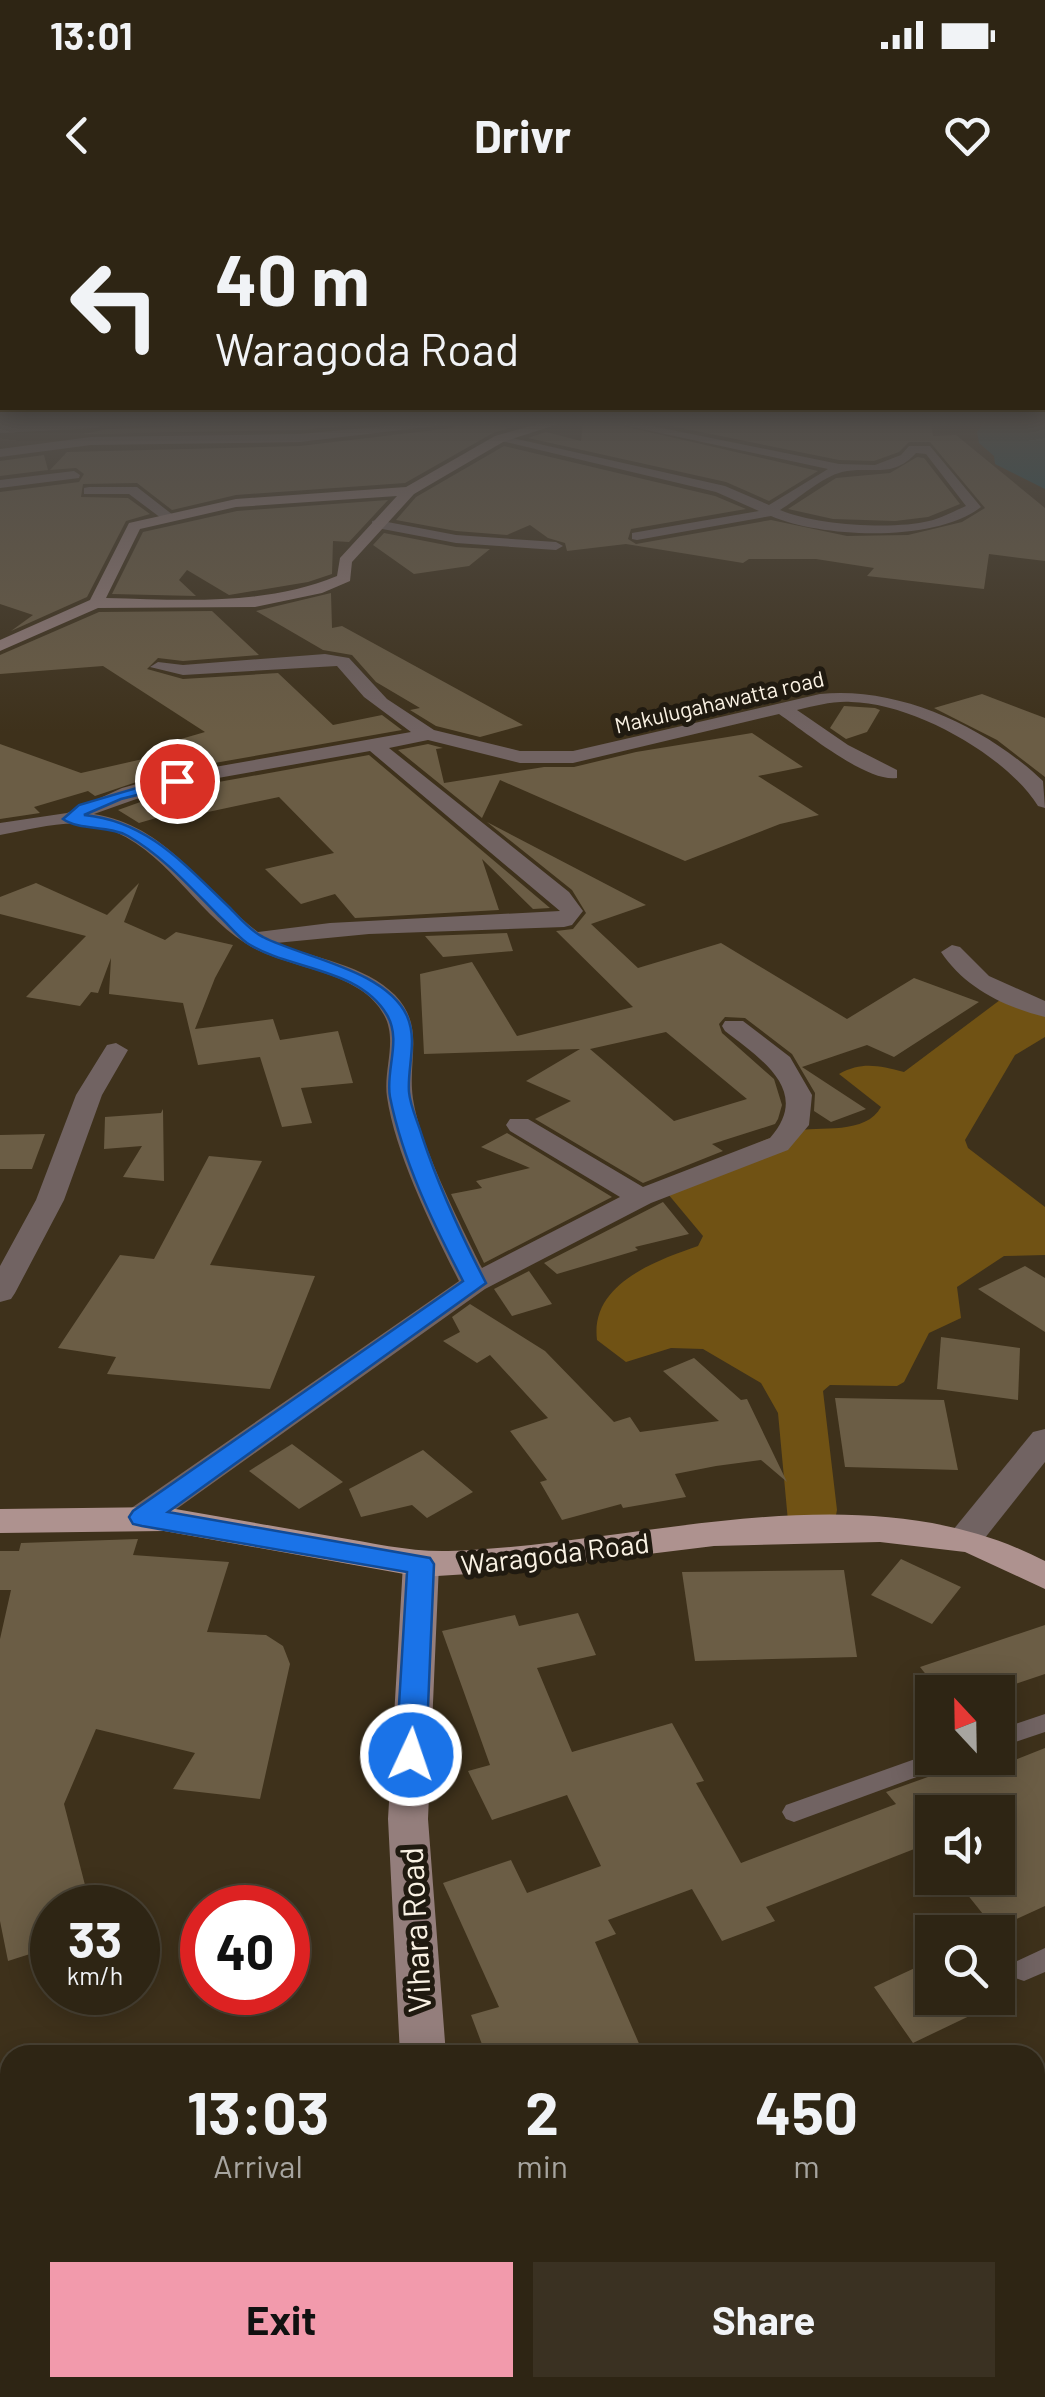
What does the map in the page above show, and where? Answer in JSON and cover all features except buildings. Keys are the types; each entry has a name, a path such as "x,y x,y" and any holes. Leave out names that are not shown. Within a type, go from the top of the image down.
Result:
{"main road":[{"name":"Waragoda Road","path":"0,1521 142,1517 421,1564 460,1566 633,1542 818,1530 965,1540 1045,1576"}],"street":[{"path":"96,602 134,527"},
{"path":"0,646 96,602 216,603 283,599 320,591 345,578 345,561 375,527"},
{"path":"390,527 456,539 556,546"},
{"path":"637,536 696,527"},
{"path":"871,527 915,527"},
{"path":"158,667 183,670 325,659 343,662 366,690 400,718 428,734"},
{"name":"Makulugahawatta road","path":"71,819 84,808 116,796 177,781 428,734 520,757 572,757 820,699 858,696 927,715 995,752 1037,786 1045,802"},
{"path":"784,709 841,750 890,774"},
{"path":"253,939 349,927 427,928 564,920 572,911 519,862 374,745"},
{"path":"0,829 71,819 109,822 161,851 253,939 355,979 384,1000 398,1017 403,1054 399,1094 439,1212 475,1283"},
{"path":"952,952 960,967 981,982 1045,1010"},
{"path":"142,1517 475,1283 641,1197 779,1144 796,1125 799,1095 781,1062 734,1026"},
{"path":"0,1294 50,1200 90,1095 116,1050"},
{"path":"519,1125 641,1197"},
{"path":"965,1540 1045,1440"},
{"name":"Vihara Road","path":"421,1564 408,1820 422,2045"}],"lane":[{"path":"1015,1733 1045,1723"},
{"path":"794,1812 915,1768"}],"shaded area":[{"path":"1008,994 1045,1010 1045,1037 1015,1055 965,1140 968,1148 1045,1207 1045,1255 1004,1256 957,1287 961,1318 929,1333 904,1382 897,1386 830,1385 823,1391 837,1510 833,1530 789,1532 778,1413 761,1383 703,1349 671,1348 626,1362 597,1340 604,1304 615,1290 645,1268 698,1246 703,1236 663,1188 780,1134 865,1122 881,1107 839,1074 864,1066 904,1072"}],"route":[{"path":"177,781 116,796 84,808 71,819 109,822 132,832 161,851 253,939 355,979 384,1000 398,1017 403,1054 399,1094 422,1166 439,1212 475,1283 142,1517 421,1564 411,1755"}]}
